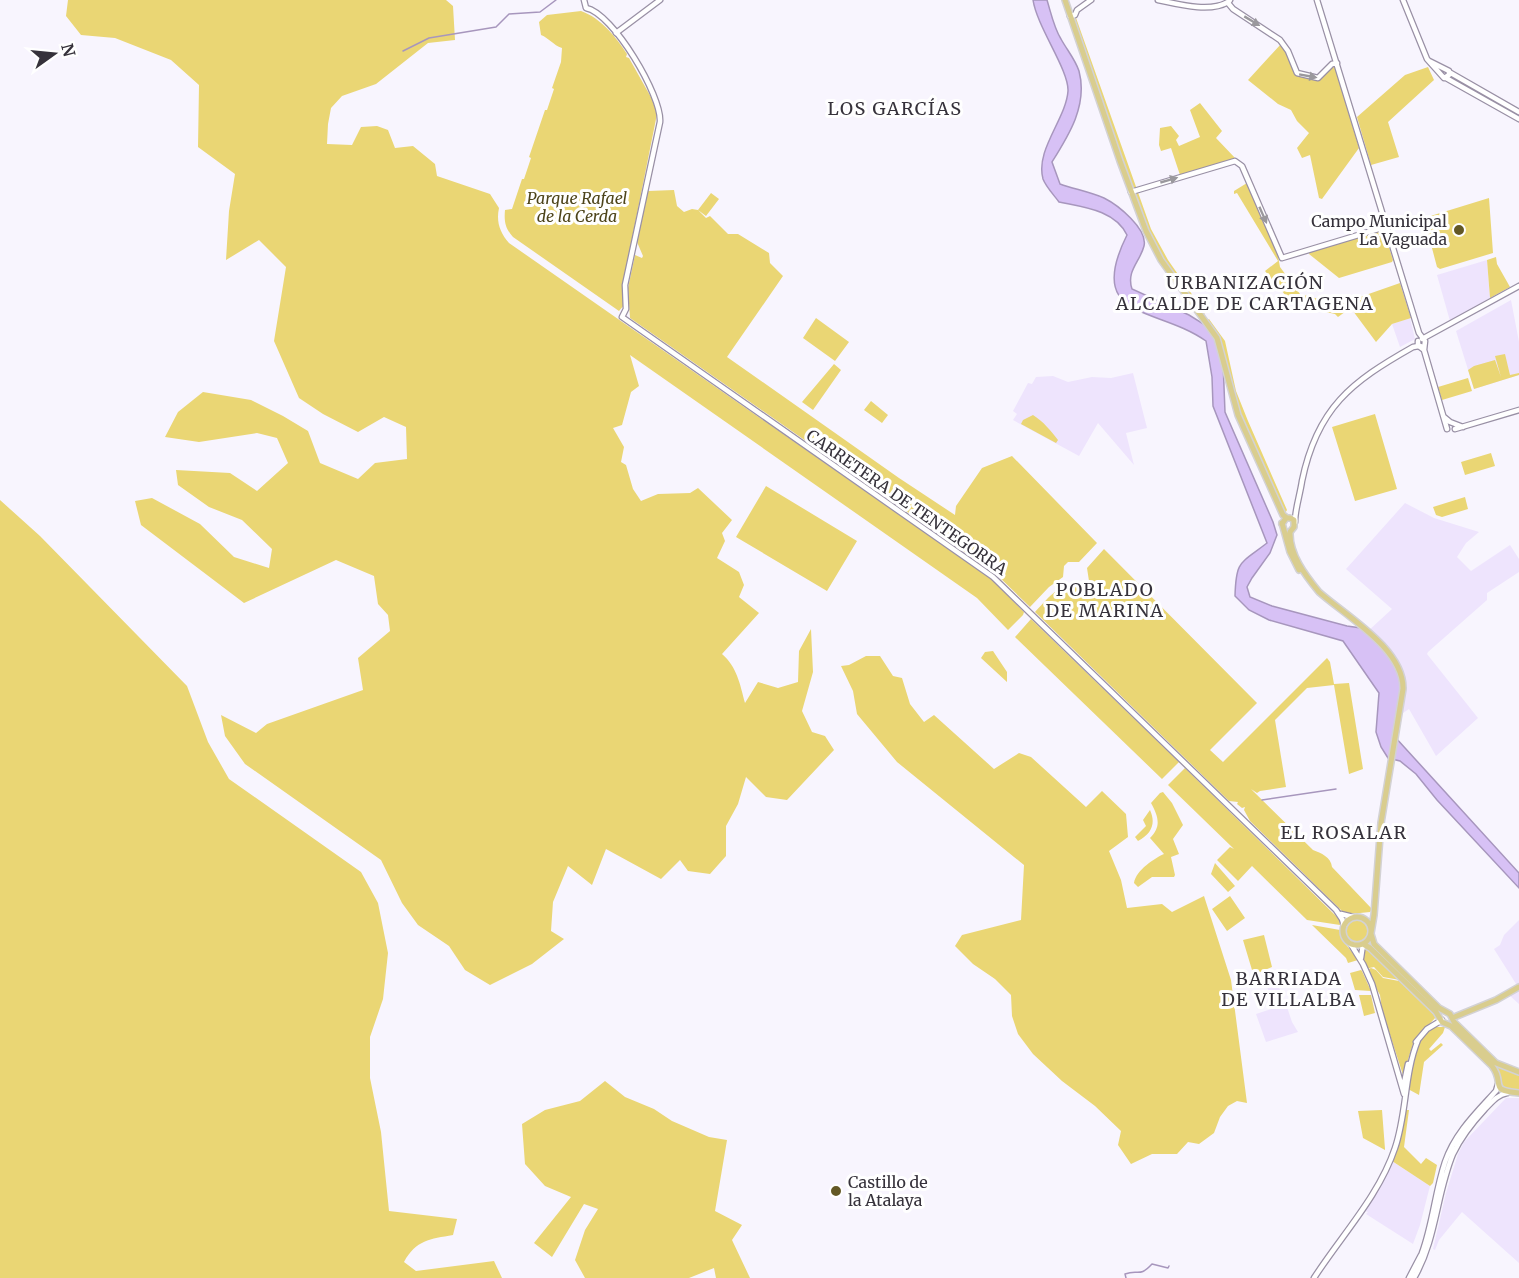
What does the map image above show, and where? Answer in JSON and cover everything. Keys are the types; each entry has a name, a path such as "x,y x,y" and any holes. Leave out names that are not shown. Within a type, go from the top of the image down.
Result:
{"main road":[{"path":"584,0 586,8 595,11 616,33 660,0"},
{"path":"1065,0 1158,255 1214,334 1220,347 1234,403 1283,515 1291,519 1294,527 1291,530 1291,543 1295,555 1306,576 1321,593"},
{"path":"1070,16 1076,15 1077,10 1091,0"},
{"path":"1158,0 1186,6 1218,6 1229,1 1233,9 1272,33 1282,42 1297,73 1316,78 1336,63"},
{"path":"1317,0 1447,429"},
{"path":"1402,0 1426,56 1440,74 1519,119"},
{"path":"1067,8 1077,10"},
{"name":"CARRETERA DE TENTEGORRA","path":"616,33 629,50 656,98 660,118 625,285 626,309 622,317 993,577 1336,910 1344,916 1353,917"},
{"path":"1432,64 1519,112"},
{"path":"1440,74 1441,71 1447,71"},
{"path":"1446,78 1447,71"},
{"path":"1133,190 1235,161 1242,166 1282,258 1386,225"},
{"path":"1421,344 1519,288"},
{"path":"1283,526 1297,509 1309,451 1323,422 1346,392 1370,372 1519,288"},
{"path":"1447,429 1451,431 1519,410"},
{"path":"1444,416 1460,426 1468,426"},
{"path":"1447,429 1448,424 1453,423"},
{"path":"1453,423 1455,429"},
{"path":"1268,482 1293,561 1304,577 1380,643 1398,667 1403,689 1381,824 1371,934 1363,944 1361,952 1363,964"},
{"path":"1283,526 1291,530"},
{"path":"1375,906 1372,914 1362,918 1353,917 1344,926 1343,935 1363,964 1372,984 1403,1089 1403,1112"},
{"name":"CARRETERA DE TENTEGORRA","path":"1336,910 1344,926"},
{"path":"1362,918 1369,924 1374,944 1439,1008 1449,1015 1496,1063 1519,1072"},
{"path":"1350,943 1363,944 1378,956 1494,1069 1501,1089 1513,1093"},
{"path":"1443,1021 1443,1014 1449,1015 1496,1000 1519,987"},
{"path":"1397,1141 1403,1089 1411,1052 1427,1029 1443,1021 1451,1021 1449,1015"},
{"path":"1314,1278 1368,1199 1392,1155 1403,1112 1411,1061 1418,1040"},
{"path":"1409,1278 1422,1254 1441,1175 1449,1153 1462,1129 1496,1091 1502,1070 1509,1068"},
{"path":"1399,1076 1406,1075"},
{"path":"1414,1278 1430,1244 1446,1174 1454,1152 1466,1131 1498,1095 1513,1093 1519,1088"}],"shaded area":[{"path":"1033,0 1047,0 1056,30 1079,71 1081,84 1079,108 1075,119 1052,162 1060,184 1104,198 1131,218 1144,239 1142,252 1132,272 1132,289 1189,315 1210,328 1214,334 1223,361 1225,412 1277,535 1270,553 1247,587 1250,597 1272,606 1361,628 1385,648 1402,680 1395,737 1519,873 1519,888 1437,800 1416,774 1400,761 1388,758 1376,732 1379,693 1343,641 1269,620 1249,610 1235,596 1238,569 1241,564 1267,543 1213,406 1212,377 1206,341 1187,330 1132,307 1120,297 1114,283 1116,263 1127,235 1122,227 1115,220 1098,211 1059,202 1044,182 1043,157 1066,102 1068,91 1064,72 1040,23"},
{"path":"1487,260 1490,298 1450,321 1437,275"},
{"path":"1511,300 1519,342 1519,375 1474,389 1456,331"},
{"path":"1410,318 1415,339 1400,347 1392,324"},
{"path":"1133,373 1147,428 1126,433 1134,465 1098,423 1079,456 1013,420 1017,414 1013,411 1028,383 1032,384 1036,377 1053,376 1068,382 1092,377 1111,378"},
{"path":"1405,503 1434,518 1479,532 1466,543 1457,557 1471,571 1510,545 1519,559 1519,572 1487,593 1487,600 1427,654 1478,718 1436,756 1409,709 1403,713 1399,711 1367,632 1392,609 1346,569"},
{"path":"1519,920 1519,1004 1508,994 1518,987 1494,949 1500,945 1504,935"},
{"path":"1273,974 1284,999 1274,1003 1263,978"},
{"path":"1286,1004 1298,1032 1266,1042 1256,1014"},
{"path":"1506,1098 1519,1098 1519,1263 1462,1212 1439,1240 1435,1250 1433,1249 1446,1193 1458,1154 1464,1142"},
{"path":"1392,1161 1430,1186 1413,1244 1366,1214 1368,1212 1365,1211"}],"green space":[{"path":"68,0 446,0 453,6 455,40 428,43 376,84 342,96 331,108 327,144 352,145 361,127 377,126 388,130 395,148 413,146 435,164 437,176 490,194 499,208 500,227 509,243 991,579 1024,612 1023,615 1008,630 977,598 630,355 639,386 631,392 622,425 613,428 624,447 621,462 626,465 633,489 641,501 658,494 690,493 698,488 732,520 722,533 725,541 717,558 739,572 744,585 739,597 759,613 722,654 735,670 745,703 758,682 778,688 798,682 799,651 811,629 813,672 802,711 812,732 825,736 834,750 787,800 766,797 746,777 738,804 726,826 726,856 710,874 688,871 680,860 661,879 606,849 592,885 568,866 553,902 551,931 564,939 532,964 490,985 465,970 449,946 418,925 402,903 381,860 245,764 225,736 221,715 256,733 267,724 363,690 358,658 390,631 388,615 378,604 374,576 336,560 244,603 141,525 135,501 152,498 200,524 234,557 269,568 272,549 242,520 209,507 178,485 176,470 230,473 257,491 288,463 277,438 257,433 199,442 165,437 178,412 203,392 251,400 308,431 320,463 358,479 375,463 407,459 406,427 384,417 358,432 323,414 299,398 274,341 286,267 259,240 226,260 229,211 235,174 198,147 199,85 171,60 115,38 81,35 66,16"},
{"name":"Parque Rafael de la Cerda","path":"581,11 595,18 618,41 652,99 657,114 623,284 624,305 619,311 513,237 505,221 505,210 512,209 522,179 524,179 531,158 529,157 545,110 547,110 561,62 562,48 541,35 539,22 547,15"},
{"path":"1075,15 1151,229 1168,260 1205,313 1201,316 1161,260 1146,231 1070,16"},
{"path":"1281,44 1296,74 1313,79 1335,66 1359,148 1322,199 1319,198 1310,155 1302,158 1297,148 1309,133 1297,121 1291,110 1278,104 1248,80"},
{"path":"1428,67 1434,80 1388,122 1399,157 1371,165 1357,117 1405,75"},
{"path":"1200,103 1222,131 1216,138 1236,159 1180,175 1171,148 1161,151 1160,128 1171,126 1179,136 1176,140 1179,146 1200,137 1190,110"},
{"path":"1247,183 1277,251 1280,267 1300,294 1341,305 1346,301 1400,283 1411,318 1392,324 1376,342 1353,311 1349,309 1338,317 1326,312 1328,310 1296,301 1292,303 1265,271 1278,261 1237,193 1234,194 1234,191"},
{"path":"674,190 677,206 684,212 692,209 698,210 706,218 710,216 728,234 738,234 769,253 770,263 783,276 727,357 955,515 956,506 982,468 1012,456 1097,543 1079,562 1068,562 1064,566 1063,577 1049,587 1030,607 996,574 630,318 628,288 635,255 642,258 643,256 637,242 648,191"},
{"path":"711,193 719,199 706,216 698,210"},
{"name":"Campo Municipal La Vaguada","path":"1489,198 1493,253 1440,269 1437,267 1424,218"},
{"path":"1384,231 1392,262 1339,278 1309,254 1310,251"},
{"path":"1496,257 1497,264 1510,287 1490,298 1487,260"},
{"path":"816,318 849,342 835,361 803,338"},
{"path":"1209,319 1225,341 1236,391 1287,510 1284,515 1244,428 1205,321"},
{"path":"1505,354 1510,375 1519,373 1519,375 1474,389 1468,370 1495,360 1501,377 1495,356"},
{"path":"834,364 841,370 813,410 802,402"},
{"path":"1468,378 1472,391 1442,400 1438,387"},
{"path":"871,401 888,415 882,423 864,410"},
{"path":"1375,414 1397,489 1355,501 1332,427"},
{"path":"1033,415 1044,423 1058,440 1056,443 1021,424 1023,420"},
{"path":"1491,453 1495,466 1465,475 1461,462"},
{"path":"766,486 857,541 827,591 736,537"},
{"path":"1465,497 1468,509 1442,517 1436,515 1433,507"},
{"path":"0,500 40,536 187,686 208,742 229,779 361,872 378,903 388,953 383,999 370,1037 370,1078 381,1132 389,1211 457,1219 453,1235 424,1242 413,1249 404,1262 416,1271 494,1261 502,1278 0,1278"},
{"path":"1104,549 1257,703 1210,750 1223,762 1327,658 1330,662 1334,684 1349,683 1363,769 1349,774 1334,685 1307,688 1275,720 1286,787 1257,793 1251,789 1313,850 1328,858 1332,867 1372,909 1370,912 1350,914 1343,912 1250,821 1244,810 1245,807 1242,808 1237,804 1238,802 1229,801 1035,612 1063,587 1076,584 1084,586 1089,581 1087,568"},
{"path":"1031,619 1179,762 1162,779 1015,637"},
{"path":"993,651 1007,672 1007,682 981,658 985,652"},
{"path":"866,656 880,656 893,676 902,678 910,704 924,722 934,715 994,769 1019,753 1031,757 1086,807 1102,791 1126,814 1128,837 1109,851 1121,880 1127,908 1162,904 1172,912 1204,896 1231,980 1247,1103 1237,1101 1228,1106 1220,1117 1214,1133 1199,1144 1188,1142 1177,1154 1152,1154 1131,1164 1118,1145 1121,1131 1033,1054 1018,1034 1012,1016 1011,995 955,946 962,935 1021,920 1024,865 897,762 857,714 853,691 841,666 849,665"},
{"path":"1185,768 1339,919 1340,925 1307,920 1252,866 1238,881 1217,860 1230,847 1234,849 1168,785"},
{"path":"1163,792 1172,803 1183,825 1173,839 1179,854 1171,857 1175,875 1174,877 1152,877 1138,887 1134,883 1138,874 1164,854 1150,838 1154,834 1158,821 1151,803"},
{"path":"1150,810 1153,819 1152,828 1138,841 1135,837 1146,826 1143,820"},
{"path":"1215,863 1235,886 1228,892 1211,874"},
{"path":"1230,896 1245,918 1227,931 1212,909"},
{"path":"1354,917 1365,920 1370,929 1370,937 1405,975 1400,980 1383,977 1374,967 1365,969 1361,955 1362,944 1350,943 1343,935 1346,922"},
{"path":"1312,925 1340,930 1341,938 1358,960 1348,963 1346,958"},
{"path":"1264,935 1272,967 1260,972 1252,970 1243,940"},
{"path":"1371,968 1383,978 1399,981 1436,1017 1414,1041 1403,1075 1382,1010 1380,995 1366,970"},
{"path":"1361,970 1371,991 1355,990 1350,973"},
{"path":"1359,995 1371,995 1375,1013 1364,1016"},
{"path":"1435,1027 1445,1027 1443,1033 1429,1049 1431,1051 1441,1043 1443,1045 1424,1062 1419,1095 1408,1089 1412,1063 1422,1039"},
{"path":"1473,1041 1496,1063 1519,1072 1519,1093 1504,1091 1497,1075"},
{"path":"605,1081 625,1097 654,1109 672,1121 709,1137 727,1140 715,1211 742,1225 732,1240 750,1278 716,1278 714,1268 689,1278 585,1278 575,1260 585,1230 598,1209 584,1204 552,1257 534,1243 571,1197 545,1186 525,1164 522,1124 545,1110 580,1101"},
{"path":"1382,1110 1385,1150 1363,1138 1358,1111"},
{"path":"1405,1110 1409,1110 1404,1147 1421,1164 1426,1158 1437,1165 1433,1183 1430,1186 1392,1161 1400,1141"}],"waterway":[{"path":"403,51 429,38 496,27 509,14 540,12 556,0"},
{"path":"1262,800 1336,789"},
{"path":"1126,1278 1125,1274 1141,1272 1152,1264 1168,1268 1169,1266"}],"place":[{"name":"Campo Municipal La Vaguada","path":"1459,230"},
{"name":"Castillo de la Atalaya","path":"836,1191"}],"district":[{"name":"LOS GARCÍAS","path":"895,109"},
{"name":"URBANIZACIÓN ALCALDE DE CARTAGENA","path":"1245,293"},
{"name":"POBLADO DE MARINA","path":"1105,600"},
{"name":"EL ROSALAR","path":"1344,833"},
{"name":"BARRIADA DE VILLALBA","path":"1289,989"}]}
